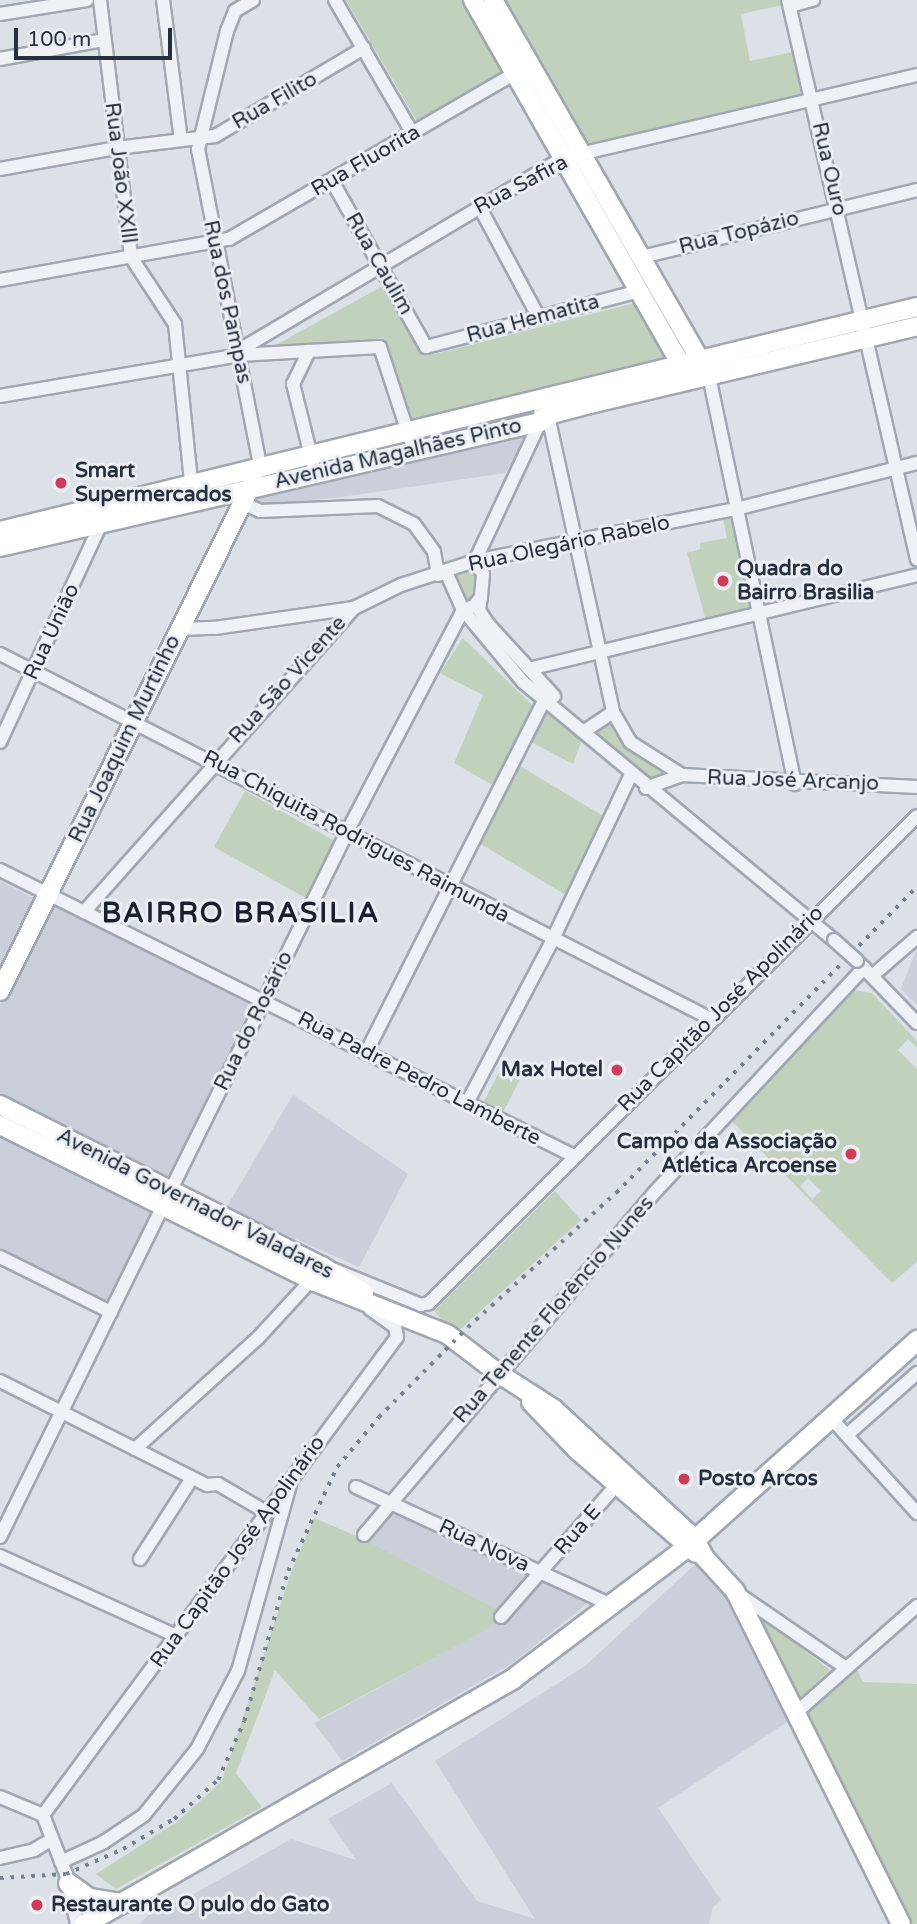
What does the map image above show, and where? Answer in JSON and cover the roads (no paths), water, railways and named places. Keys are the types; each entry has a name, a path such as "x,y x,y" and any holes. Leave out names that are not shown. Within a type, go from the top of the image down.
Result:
{"main road":[{"path":"84,1924 115,1912 513,1678 613,1606 690,1543 917,1340"},
{"path":"68,1883 115,1912"}],"street":[{"path":"0,14 87,0"},
{"name":"Rua João XXlll","path":"100,0 131,257 175,324 192,492"},
{"path":"163,0 181,140"},
{"path":"199,137 231,19 253,0"},
{"path":"335,0 413,134"},
{"path":"473,0 581,154 709,376 763,613 795,784"},
{"path":"493,0 563,158 689,381"},
{"path":"789,3 813,0"},
{"name":"Rua Ouro","path":"789,3 917,559"},
{"path":"0,59 104,40"},
{"name":"Rua Filito","path":"0,169 117,148 215,136 364,48"},
{"name":"Rua Fluorita","path":"0,281 214,239 229,239 523,69"},
{"name":"Rua Safira","path":"238,353 563,158 917,75"},
{"name":"Rua dos Pampas","path":"199,137 214,239 260,466"},
{"name":"Rua Caulim","path":"332,181 426,347"},
{"name":"Rua Topázio","path":"642,257 917,190"},
{"path":"479,206 539,318"},
{"name":"Rua Hematita","path":"426,347 639,291"},
{"name":"Avenida Magalhães Pinto","path":"260,466 917,307"},
{"name":"Avenida Magalhães Pinto","path":"0,547 103,514 192,492 239,489 315,472 544,419 917,326"},
{"path":"800,335 803,354"},
{"path":"0,396 238,353 380,347 413,448"},
{"path":"309,351 293,384 315,472"},
{"path":"543,397 544,419 475,561 483,574 481,597 484,617 549,691 559,709 646,788 834,940 917,1023"},
{"name":"Rua José Arcanjo","path":"544,419 597,652 613,712 630,742 682,775 795,784 917,787"},
{"name":"Rua Olegário Rabelo","path":"180,629 215,628 354,608 401,585 439,575 475,561 574,544 740,508 917,463"},
{"name":"Rua Joaquim Murtinho","path":"0,991 180,629 239,489 260,466"},
{"path":"239,489 260,511 346,504 398,513 425,539 439,575 446,572 466,612 546,705 559,709"},
{"name":"Avenida Magalhães Pinto","path":"0,531 103,514"},
{"name":"Rua União","path":"0,742 103,514"},
{"path":"529,669 917,575"},
{"name":"Rua do Rosário","path":"0,1537 348,830 466,612 481,597"},
{"name":"Rua São Vicente","path":"84,912 213,762 354,608"},
{"name":"Rua Chiquita Rodrigues Raimunda","path":"0,654 348,830 552,941 713,1020"},
{"path":"366,1053 451,884 546,705 549,691"},
{"path":"585,731 613,712"},
{"path":"467,1103 552,941 631,775"},
{"path":"646,788 682,775"},
{"name":"Rua Capitão José Apolinário","path":"318,1273 354,1274 421,1305 429,1303 713,1020 810,919 917,816"},
{"name":"Rua Padre Pedro Lamberte","path":"0,870 574,1156"},
{"name":"Rua Tenente Florêncio Nunes","path":"364,1535 498,1373 654,1193 865,969 917,937"},
{"name":"Avenida Governador Valadares","path":"0,1105 167,1198 387,1308 447,1334 498,1373 554,1409 735,1591"},
{"name":"Avenida Governador Valadares","path":"0,1125 167,1198"},
{"path":"0,1257 111,1312"},
{"path":"135,1449 258,1338 318,1273"},
{"name":"Avenida Governador Valadares","path":"318,1273 354,1297 387,1308"},
{"name":"Rua Capitão José Apolinário","path":"43,1815 397,1337 395,1327 354,1297"},
{"path":"846,1435 917,1373"},
{"path":"0,1381 192,1478 207,1485 218,1483 266,1512"},
{"path":"830,1417 917,1513"},
{"path":"61,1862 104,1842 144,1815 197,1749 238,1671 292,1477"},
{"path":"139,1559 192,1478"},
{"name":"Rua E","path":"501,1617 622,1480"},
{"name":"Rua Nova","path":"356,1487 613,1606"},
{"path":"256,1527 271,1530 272,1549"},
{"path":"0,1556 176,1636"},
{"path":"735,1591 846,1668"},
{"path":"735,1591 798,1712 901,1924"},
{"path":"798,1712 917,1606"},
{"path":"0,1797 43,1815 68,1883 77,1924"},
{"path":"0,1858 34,1850 52,1839"}],"railway":[{"path":"0,1878 66,1874 123,1849 174,1819 218,1780 244,1721 288,1571 337,1467 379,1417 468,1327 616,1193 917,887"}],"place":[{"name":"Smart Supermercados","path":"61,483"},
{"name":"Quadra do Bairro Brasilia","path":"723,581"},
{"name":"Max Hotel","path":"617,1070"},
{"name":"Campo da Associação Atlética Arcoense","path":"851,1154"},
{"name":"Posto Arcos","path":"684,1479"},
{"name":"Restaurante O pulo do Gato","path":"37,1905"}],"district":[{"name":"BAIRRO BRASILIA","path":"241,913"}]}
